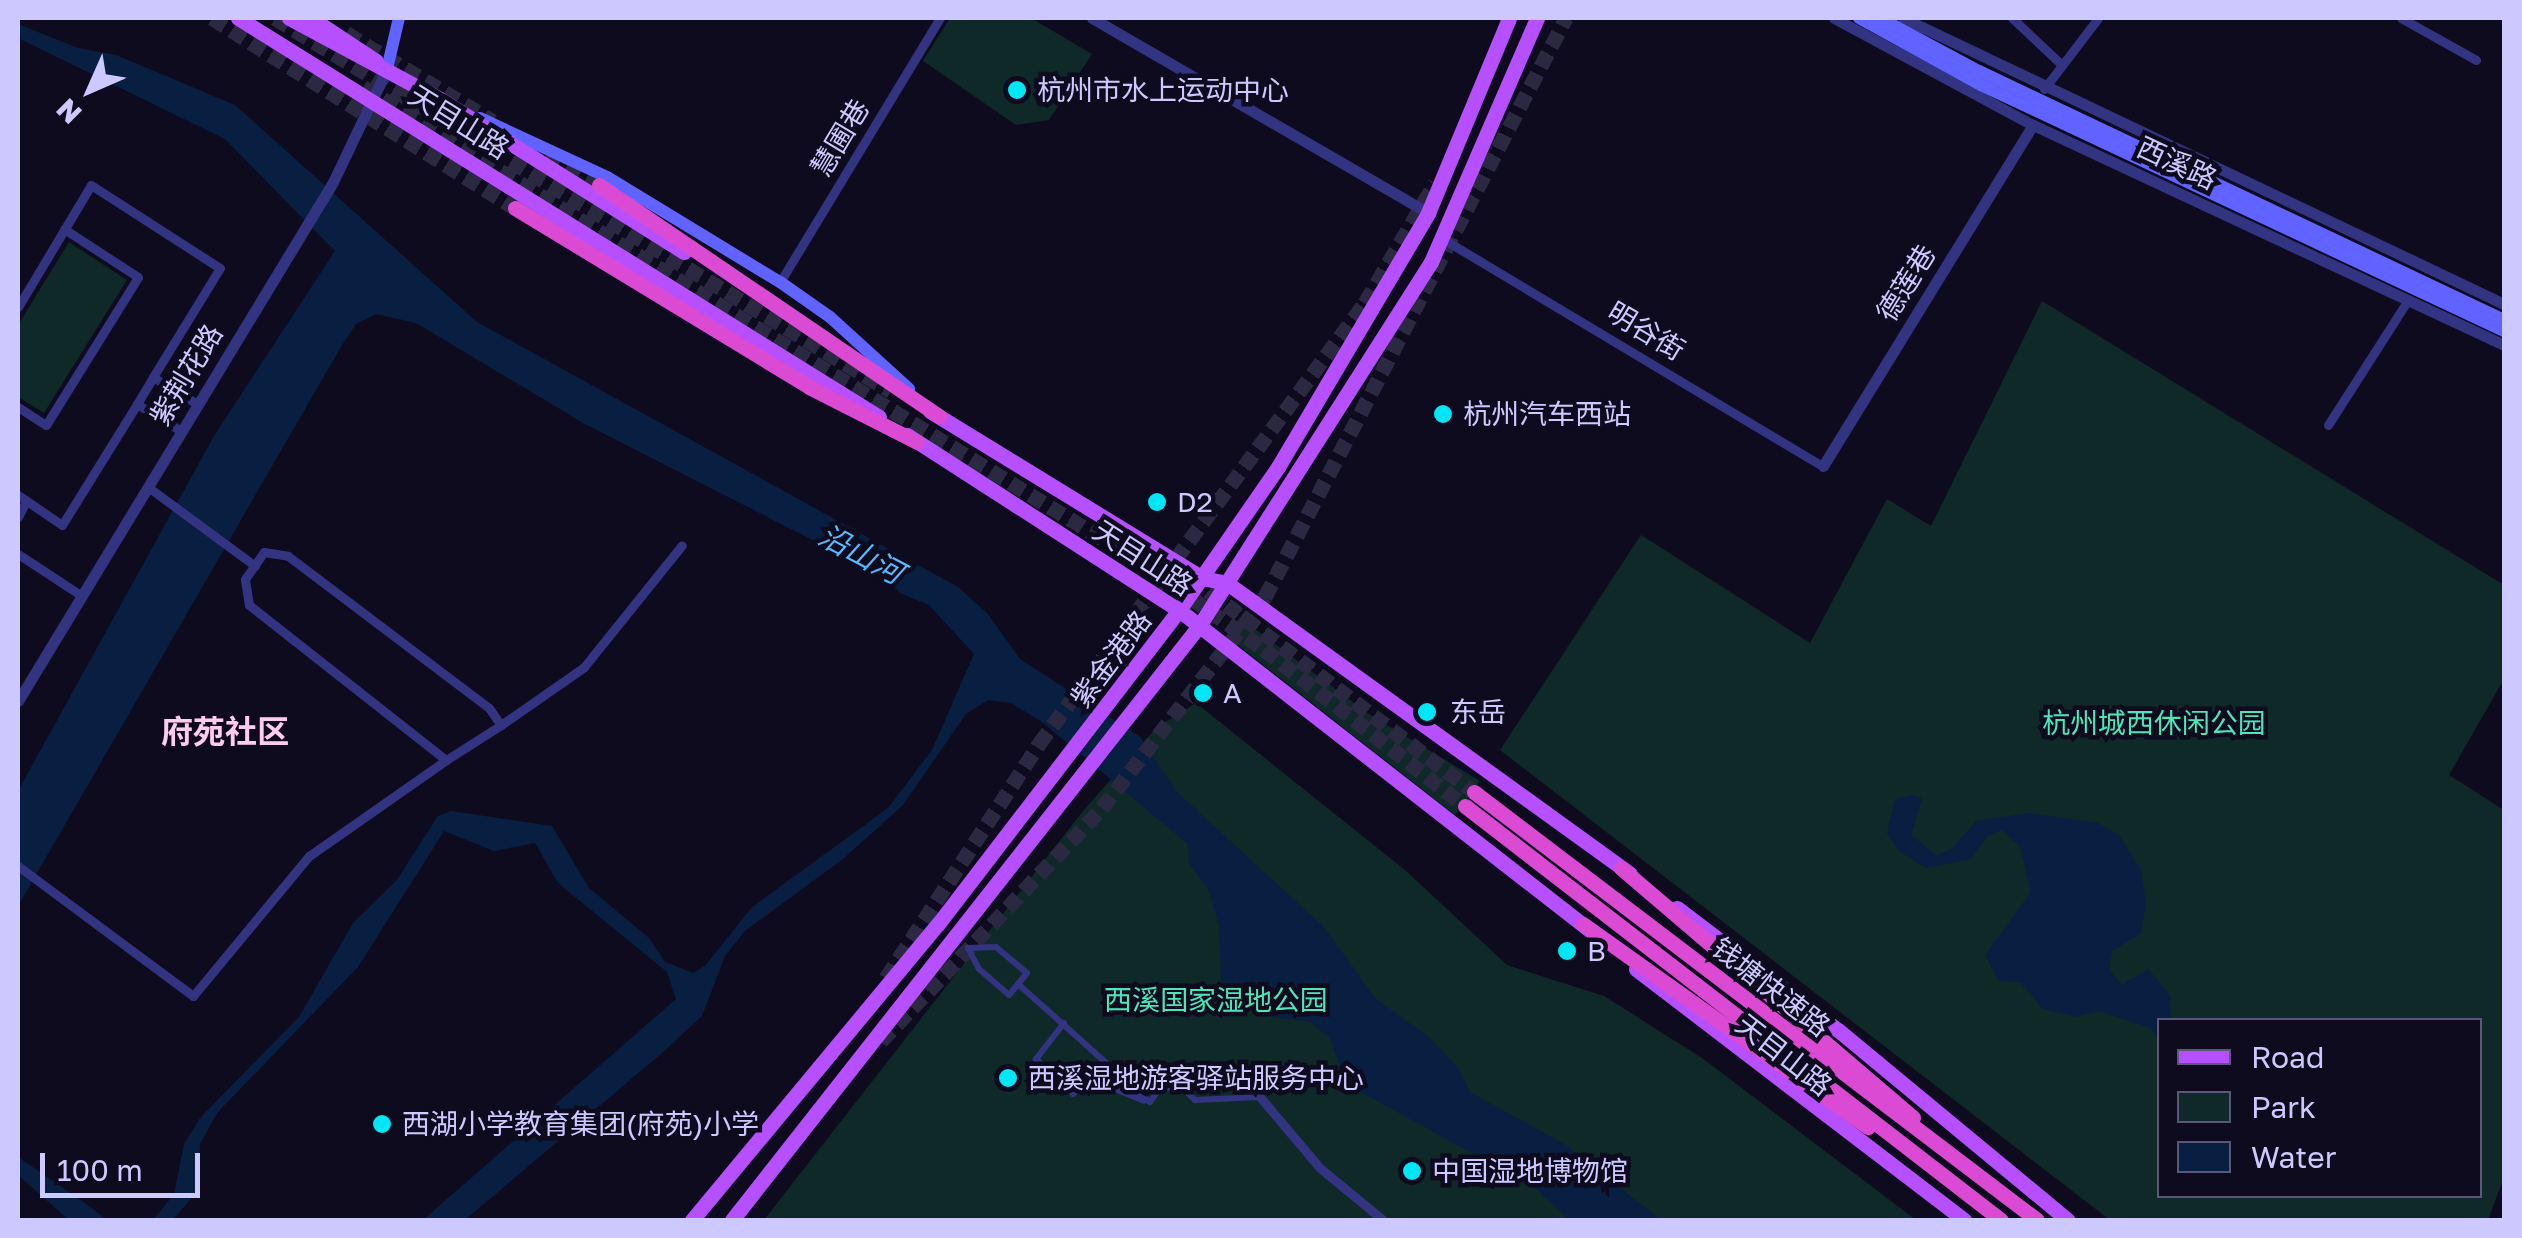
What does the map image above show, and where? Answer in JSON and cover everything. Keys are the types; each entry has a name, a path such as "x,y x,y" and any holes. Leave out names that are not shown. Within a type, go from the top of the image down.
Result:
{"highway":[{"path":"600,185 940,418"},
{"path":"515,208 809,387 917,442"},
{"name":"钱塘快速路","path":"2000,1220 1470,799 2037,1220"},
{"path":"1622,868 1959,1160"},
{"path":"1583,924 1944,1177"}],"main road":[{"name":"天目山路","path":"238,18 377,101 1179,610 1964,1220"},
{"name":"天目山路","path":"288,18 352,57 387,69 440,99 940,418 1202,578 1227,582 1767,974 2068,1220"},
{"path":"311,18 387,69 399,18"},
{"name":"紫金港路","path":"692,1220 910,958 1202,578 1324,397 1428,213 1509,18"},
{"name":"紫金港路","path":"732,1220 1127,723 1199,626 1443,239 1536,18"},
{"name":"西溪路","path":"1859,18 1981,85 2504,331"},
{"name":"西溪路","path":"1880,18 1979,72 2504,320"},
{"name":"天目山路","path":"440,99 607,176 780,282 830,317 940,418"}],"street":[{"name":"慧圃巷","path":"780,282 940,18"},
{"path":"1092,18 1428,213"},
{"name":"西溪路","path":"1834,18 2033,125 2504,345"},
{"name":"西溪路","path":"1903,18 2044,90 2504,304"},
{"path":"2012,18 2060,63"},
{"path":"2044,90 2060,63 2098,18"},
{"path":"2401,18 2476,60"},
{"name":"紫荆花路","path":"18,701 333,182 377,101 387,69"},
{"name":"德莲巷","path":"1823,466 2033,125"},
{"path":"18,307 91,184 220,268 62,524 22,498 18,517"},
{"path":"18,407 46,425 138,277 64,229"},
{"name":"明谷街","path":"1443,239 1823,466"},
{"path":"2328,425 2408,300"},
{"path":"153,377 197,404"},
{"path":"136,404 180,432"},
{"path":"148,487 255,566"},
{"path":"18,866 193,996 309,856 584,667 682,546"},
{"path":"446,760 249,605 245,579 264,552 288,556 490,708 501,725"},
{"path":"18,554 82,596"},
{"path":"996,947 1027,973 1018,984 1009,995 978,969 968,948 996,947"},
{"path":"1018,984 1150,1102"},
{"path":"1064,1023 1036,1059 1072,1094 1091,1079 1122,1097 1150,1102"},
{"path":"1150,1102 1161,1087 1184,1089 1195,1100 1260,1097 1320,1168 1383,1220"}],"green space":[{"name":"杭州市水上运动中心","path":"950,18 1031,18 1092,54 1049,120 1016,125 923,61"},
{"path":"69,242 127,280 44,413 18,397 18,325"},
{"name":"杭州城西休闲公园","path":"2042,301 2504,585 2504,679 2449,775 2504,810 2504,1177 2488,1220 2110,1220 1500,750 1641,535 1810,643 1887,499 1931,526"},
{"path":"1243,620 1369,714 1480,781 1455,815 1238,645 1233,632"},
{"name":"西溪国家湿地公园","path":"1196,703 1405,870 1507,965 1604,996 1702,1058 1916,1220 764,1220 1083,811 1156,728"}],"water":[{"name":"沿山河","path":"18,24 78,48 116,55 235,105 477,322 958,587 988,614 1020,659 1140,737 1178,793 1323,926 1376,999 1429,1037 1458,1067 1470,1092 1566,1145 1661,1220 1569,1220 1534,1187 1346,1084 1330,1038 1310,1022 1271,1017 1251,996 1243,1004 1221,981 1219,925 1208,889 1189,864 1188,844 1042,722 1011,703 988,700 966,714 903,805 843,859 745,931 725,956 702,1016 662,1053 465,1220 423,1220 676,999 667,972 558,883 535,843 494,851 444,831 358,967 217,1113 200,1144 199,1189 173,1220 153,1220 174,1194 184,1144 200,1118 299,1017 353,923 396,881 438,816 451,811 552,826 589,888 649,938 665,962 693,973 705,966 752,907 888,808 932,750 974,654 929,605 900,593 885,577 585,424 416,323 376,314 356,324 342,345 18,906 18,791 214,436 335,251 225,139 18,38"},
{"path":"1913,795 1922,799 1911,835 1936,855 1952,849 1976,821 2029,813 2098,823 2119,835 2141,870 2146,903 2141,933 2112,951 2109,969 2122,985 2148,969 2170,995 2171,1018 2157,1018 2157,1038 2151,1028 2099,1011 2075,1017 2043,1009 2021,983 1998,980 1985,955 2031,892 2020,847 2002,830 1987,836 1971,859 1926,868 1898,850 1887,833 1895,799"},
{"path":"18,1157 107,1220 69,1220 18,1175"}],"tunnel":[{"path":"212,18 515,208"},
{"path":"275,18 891,391"},
{"path":"881,1041 1102,808 1265,597 1566,18"},
{"path":"346,33 493,121"},
{"path":"363,87 1134,558 1264,649 1465,806"},
{"path":"547,154 599,185"},
{"path":"886,978 1039,744 1365,303 1435,183"},
{"path":"1190,577 1474,792"}],"place":[{"name":"杭州市水上运动中心","path":"1017,90"},
{"name":"杭州汽车西站","path":"1443,414"},
{"name":"D2","path":"1157,502"},
{"name":"A","path":"1203,693"},
{"name":"东岳","path":"1427,712"},
{"name":"B","path":"1567,951"},
{"name":"西溪湿地游客驿站服务中心","path":"1008,1078"},
{"name":"西湖小学教育集团(府苑)小学","path":"382,1124"},
{"name":"中国湿地博物馆","path":"1412,1171"}],"district":[{"name":"府苑社区","path":"225,731"}]}
